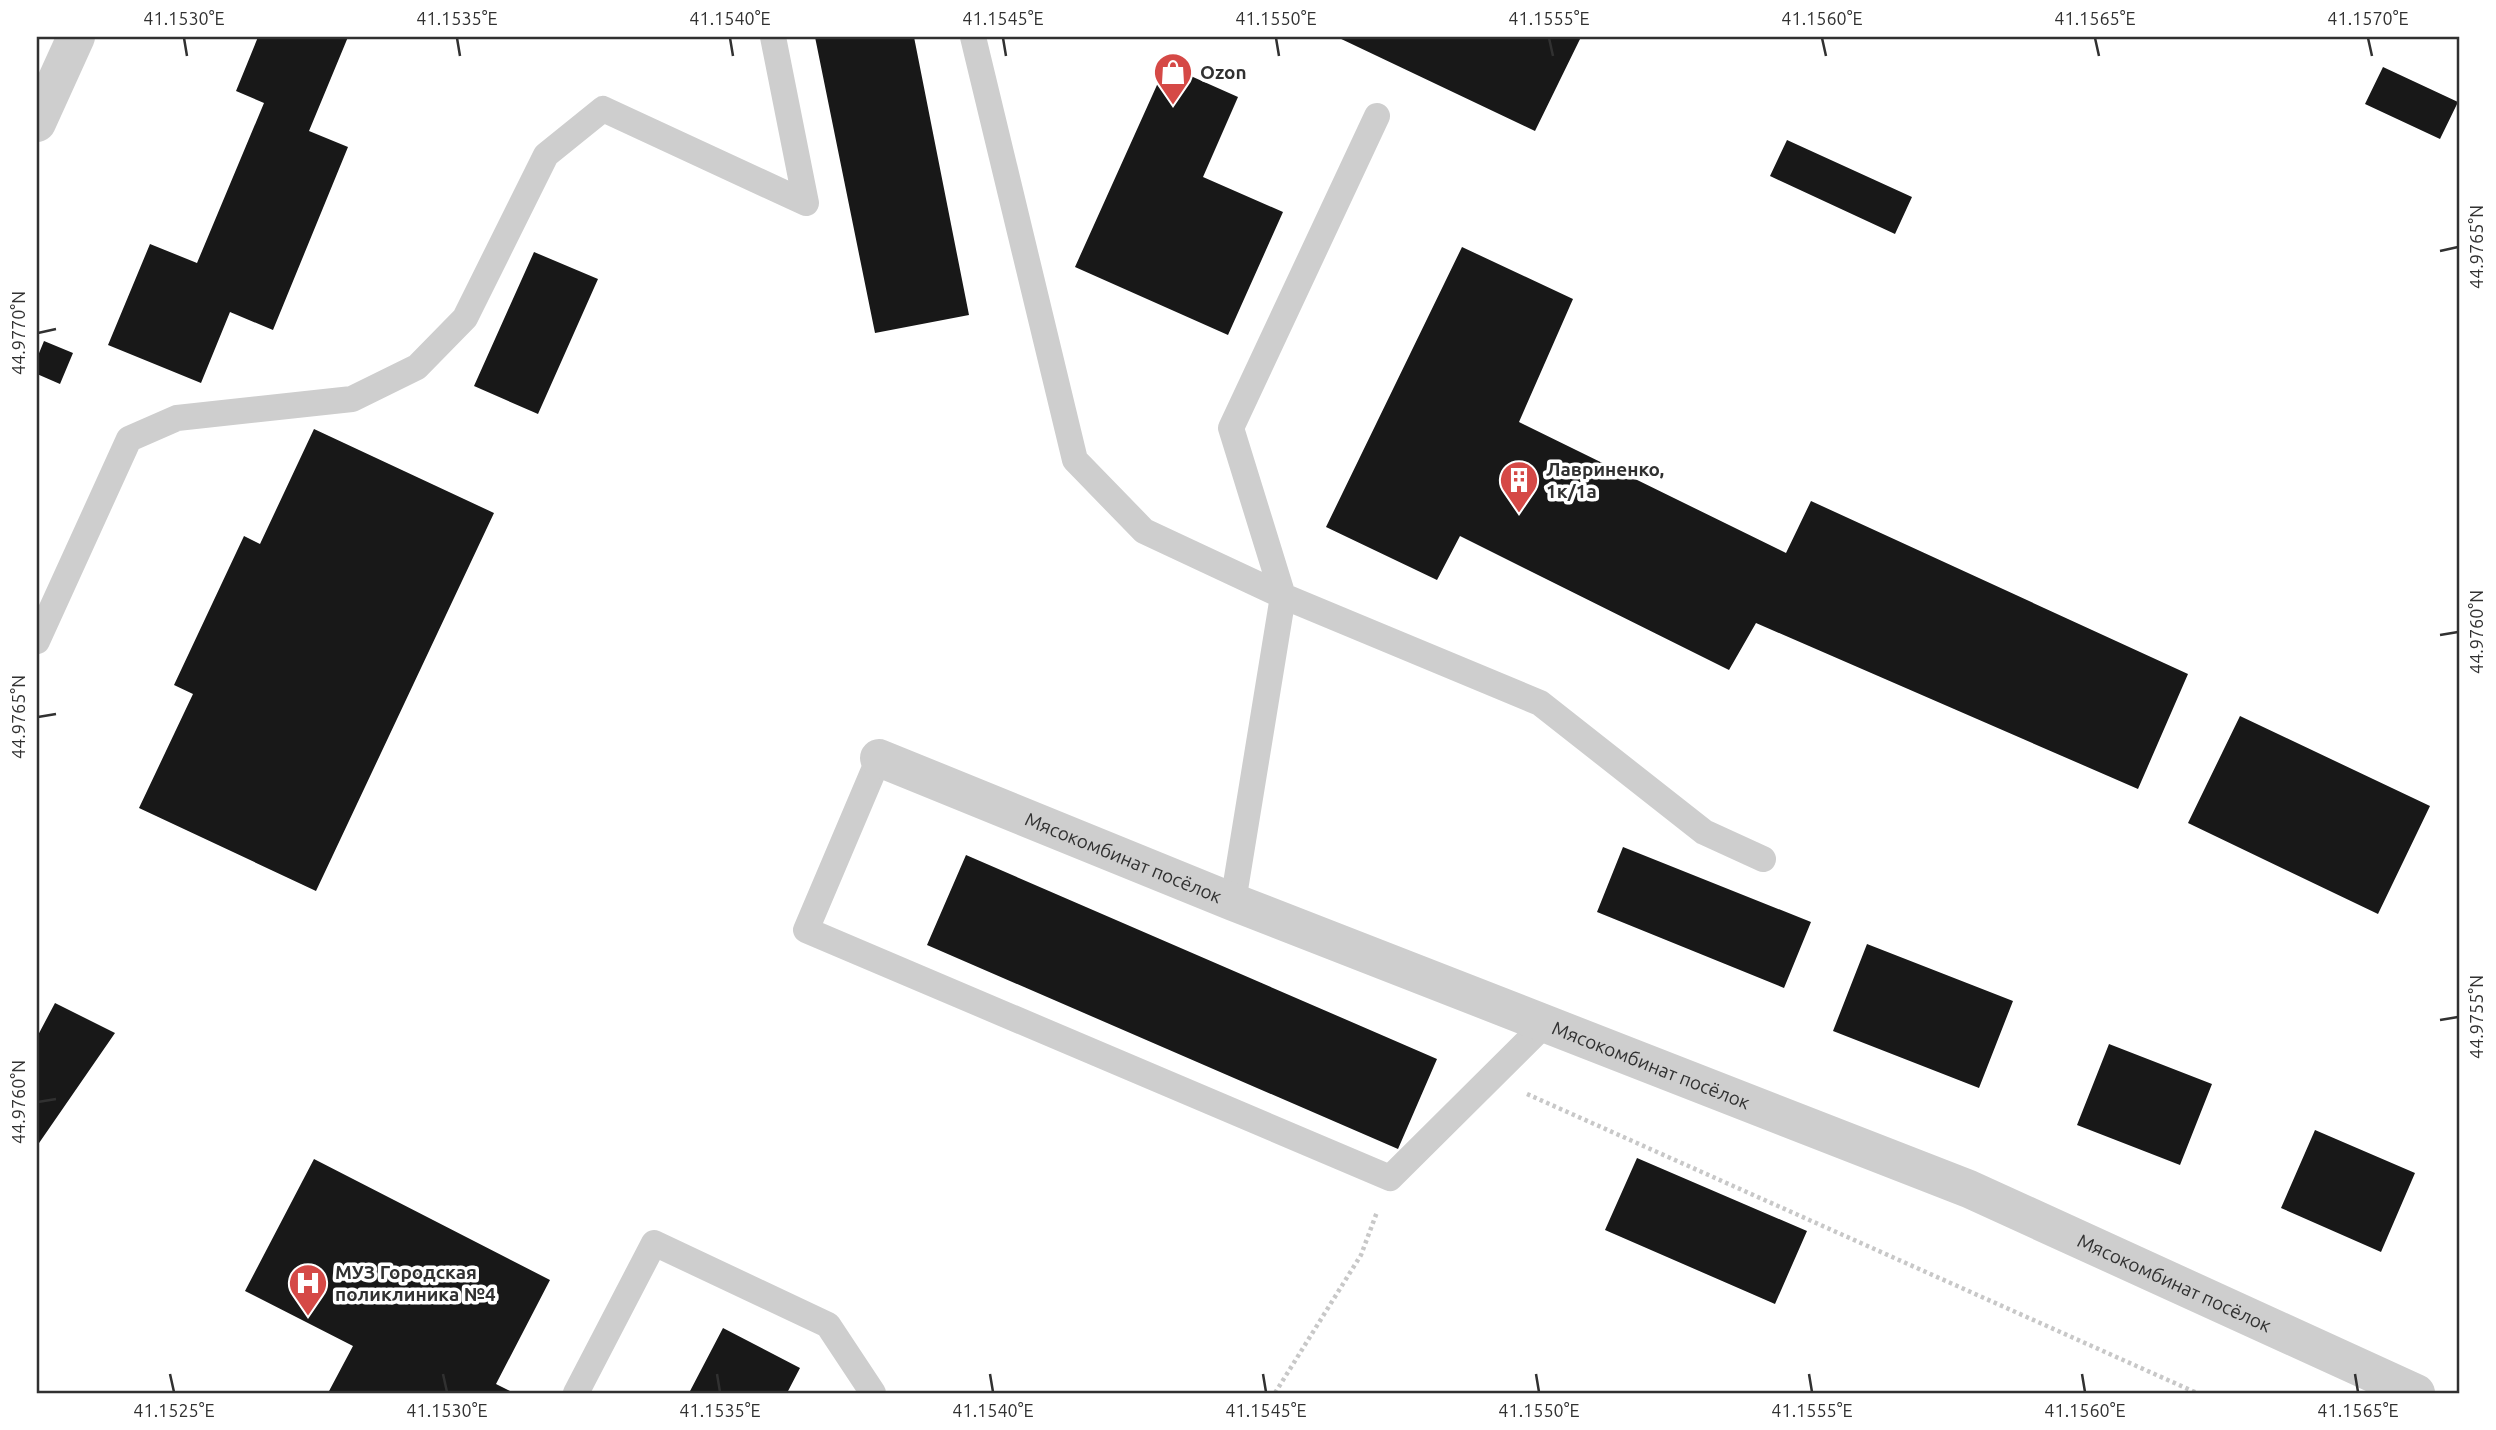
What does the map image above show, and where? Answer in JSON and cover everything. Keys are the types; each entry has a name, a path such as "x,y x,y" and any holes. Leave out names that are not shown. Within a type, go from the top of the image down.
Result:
{"street":[{"path":"37,123 76,37"},
{"name":"Мясокомбинат посёлок","path":"879,758 1233,902 1969,1188 2416,1393"}],"lane":[{"path":"37,641 130,439 177,418 352,399 418,367 465,318 546,155 603,109 806,203 773,37"},
{"path":"973,37 1075,460 1144,531 1283,596 1540,703 1704,832 1763,859"},
{"path":"1233,902 1283,596 1231,428 1377,116"},
{"path":"879,758 806,930 1390,1178 1546,1023"},
{"path":"576,1393 654,1243 828,1325 873,1393"}],"path":[{"path":"1491,1077 2197,1393"},
{"path":"1275,1393 1361,1255 1390,1178"}],"building":[{"path":"258,37 348,37 309,131 348,147 273,330 230,312 201,383 108,345 150,244 197,263 264,103 236,91"},
{"path":"815,37 914,37 969,315 875,333"},
{"path":"1337,37 1581,37 1535,131"},
{"path":"1166,65 1238,97 1203,177 1283,212 1228,335 1075,267"},
{"path":"2383,67 2458,102 2440,139 2365,104"},
{"path":"1787,140 1912,197 1895,234 1770,176"},
{"name":"Лавриненко, 1к/1а","path":"1462,247 1573,299 1519,422 1786,553 1811,501 2188,674 2138,789 1756,623 1729,670 1460,536 1437,580 1326,527"},
{"path":"534,252 598,279 538,414 474,386"},
{"path":"44,341 73,353 60,384 37,374 37,358"},
{"path":"314,429 494,513 316,891 139,808 193,694 174,685 244,536 260,544"},
{"path":"2240,716 2430,806 2378,914 2188,823"},
{"path":"1623,847 1811,922 1784,988 1597,912"},
{"path":"966,855 1437,1059 1398,1149 927,945"},
{"path":"1867,944 2013,1001 1979,1088 1833,1031"},
{"path":"55,1003 115,1033 37,1146 37,1037"},
{"path":"2109,1044 2212,1084 2180,1165 2077,1125"},
{"path":"2315,1130 2415,1173 2381,1252 2281,1208"},
{"path":"1637,1158 1807,1231 1775,1304 1605,1230"},
{"path":"314,1159 550,1280 496,1384 514,1393 328,1393 353,1346 245,1291"},
{"path":"723,1328 800,1368 787,1393 689,1393"}],"place":[{"name":"Ozon","path":"1173,106"},
{"name":"Лавриненко, 1к/1а","path":"1519,514"},
{"name":"МУЗ Городская поликлиника №4","path":"308,1317"}]}
